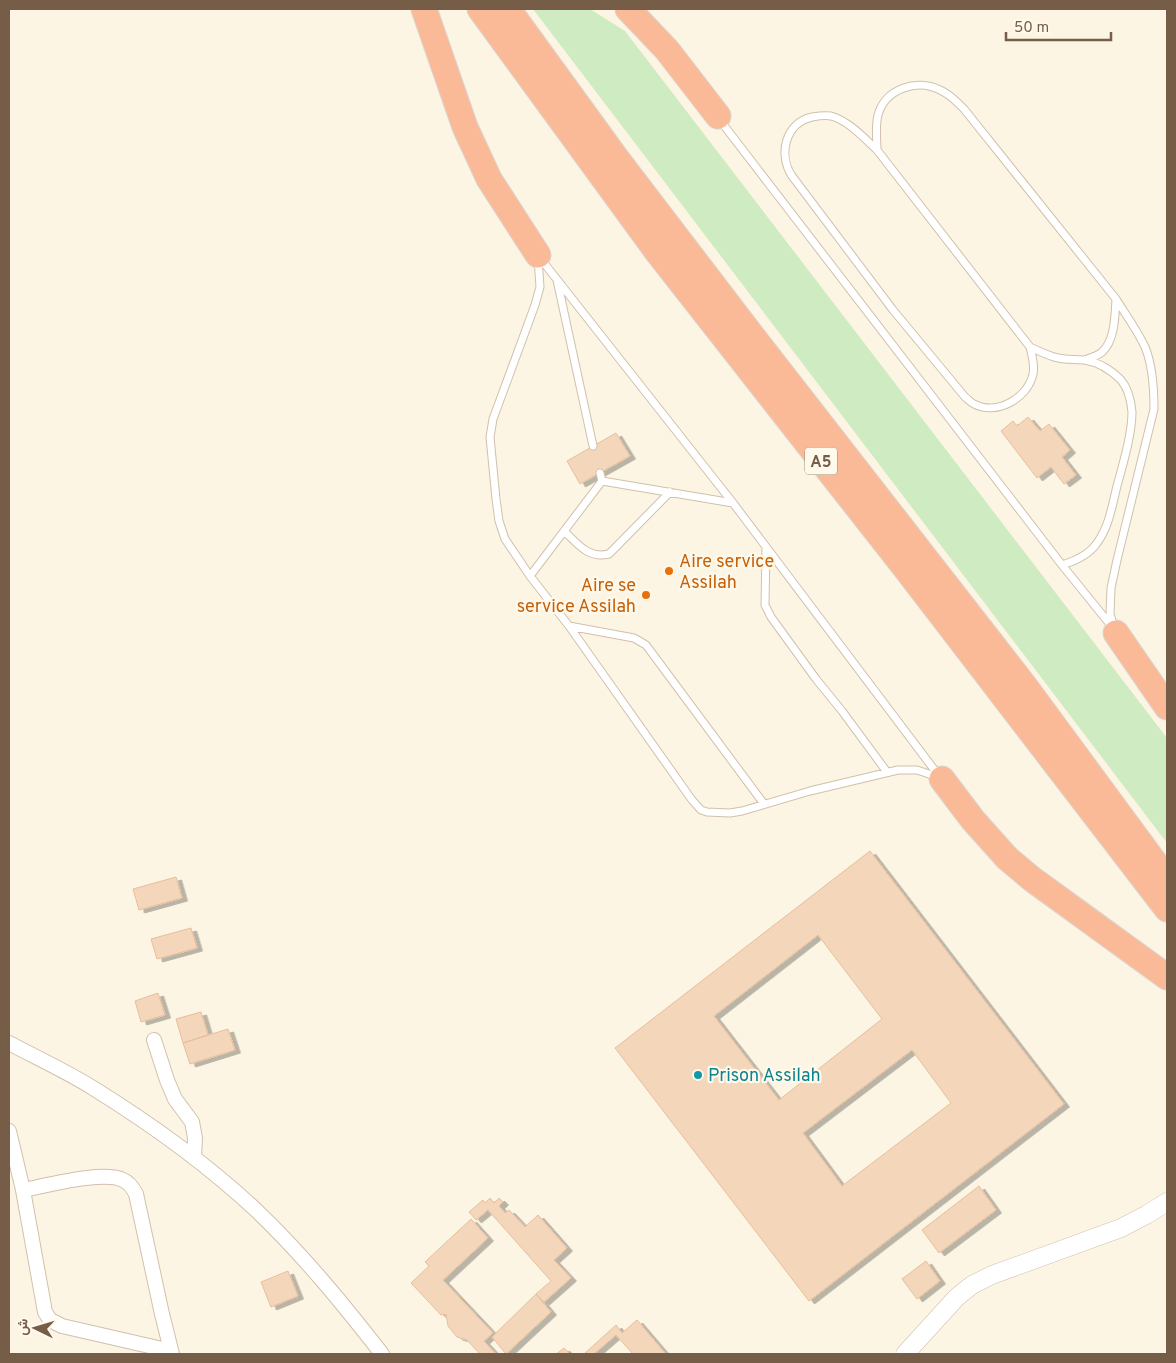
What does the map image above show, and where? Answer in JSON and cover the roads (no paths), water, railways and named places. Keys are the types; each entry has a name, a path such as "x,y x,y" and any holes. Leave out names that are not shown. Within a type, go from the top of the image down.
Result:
{"highway":[{"path":"424,9 465,127 489,179 538,255"},
{"name":"A5","path":"480,9 658,253 912,577 1167,909"},
{"name":"A5","path":"508,9 617,159 1024,685 1167,879"},
{"path":"628,9 667,50 718,116"},
{"path":"1116,633 1167,707"},
{"path":"942,778 973,820 1007,858 1032,879 1167,977"}],"street":[{"path":"154,1040 175,1099 192,1122 195,1138 194,1158"},
{"path":"9,1043 91,1087 148,1124 194,1158 256,1210 286,1240 334,1293 382,1354"},
{"path":"9,1131 23,1190 45,1312 50,1320 62,1326 172,1353 136,1194 131,1186 123,1180 113,1177 98,1177 23,1190"},
{"path":"905,1354 957,1297 972,1286 992,1275 1121,1228 1146,1216 1167,1202"}],"lane":[{"path":"877,150 876,125 878,113 885,101 893,93 914,85 926,85 940,90 953,98 964,109 1116,300 1146,349 1154,391 1154,409 1116,560 1111,588 1110,614 1116,633"},
{"path":"829,115 848,124 877,150 1030,347 1034,362 1034,373 1026,391 1001,407 988,408 974,405 965,397 893,310 792,176 784,159 788,135 798,124 808,118 829,115"},
{"path":"718,116 1116,633"},
{"path":"538,255 733,503 942,778"},
{"path":"538,255 540,288 493,419 490,437 499,521 505,539 530,576 692,800 701,810 730,813 898,770 917,770 942,778"},
{"path":"556,277 593,446"},
{"path":"1084,360 1102,352 1108,344 1114,325 1116,300"},
{"path":"1030,347 1045,355 1056,358 1084,360 1103,366 1122,381 1129,393 1132,410 1125,456 1109,520 1104,532 1096,545 1087,554 1062,565"},
{"path":"530,576 601,477 733,503"},
{"path":"564,531 588,552 600,556 609,554 670,492"},
{"path":"766,548 765,605 771,617 887,772"},
{"path":"568,626 634,638 646,645 764,804"}],"place":[{"name":"Aire service Assilah","path":"669,571"},
{"name":"Aire se service Assilah","path":"646,595"},
{"name":"Prison Assilah","path":"698,1075"}]}
